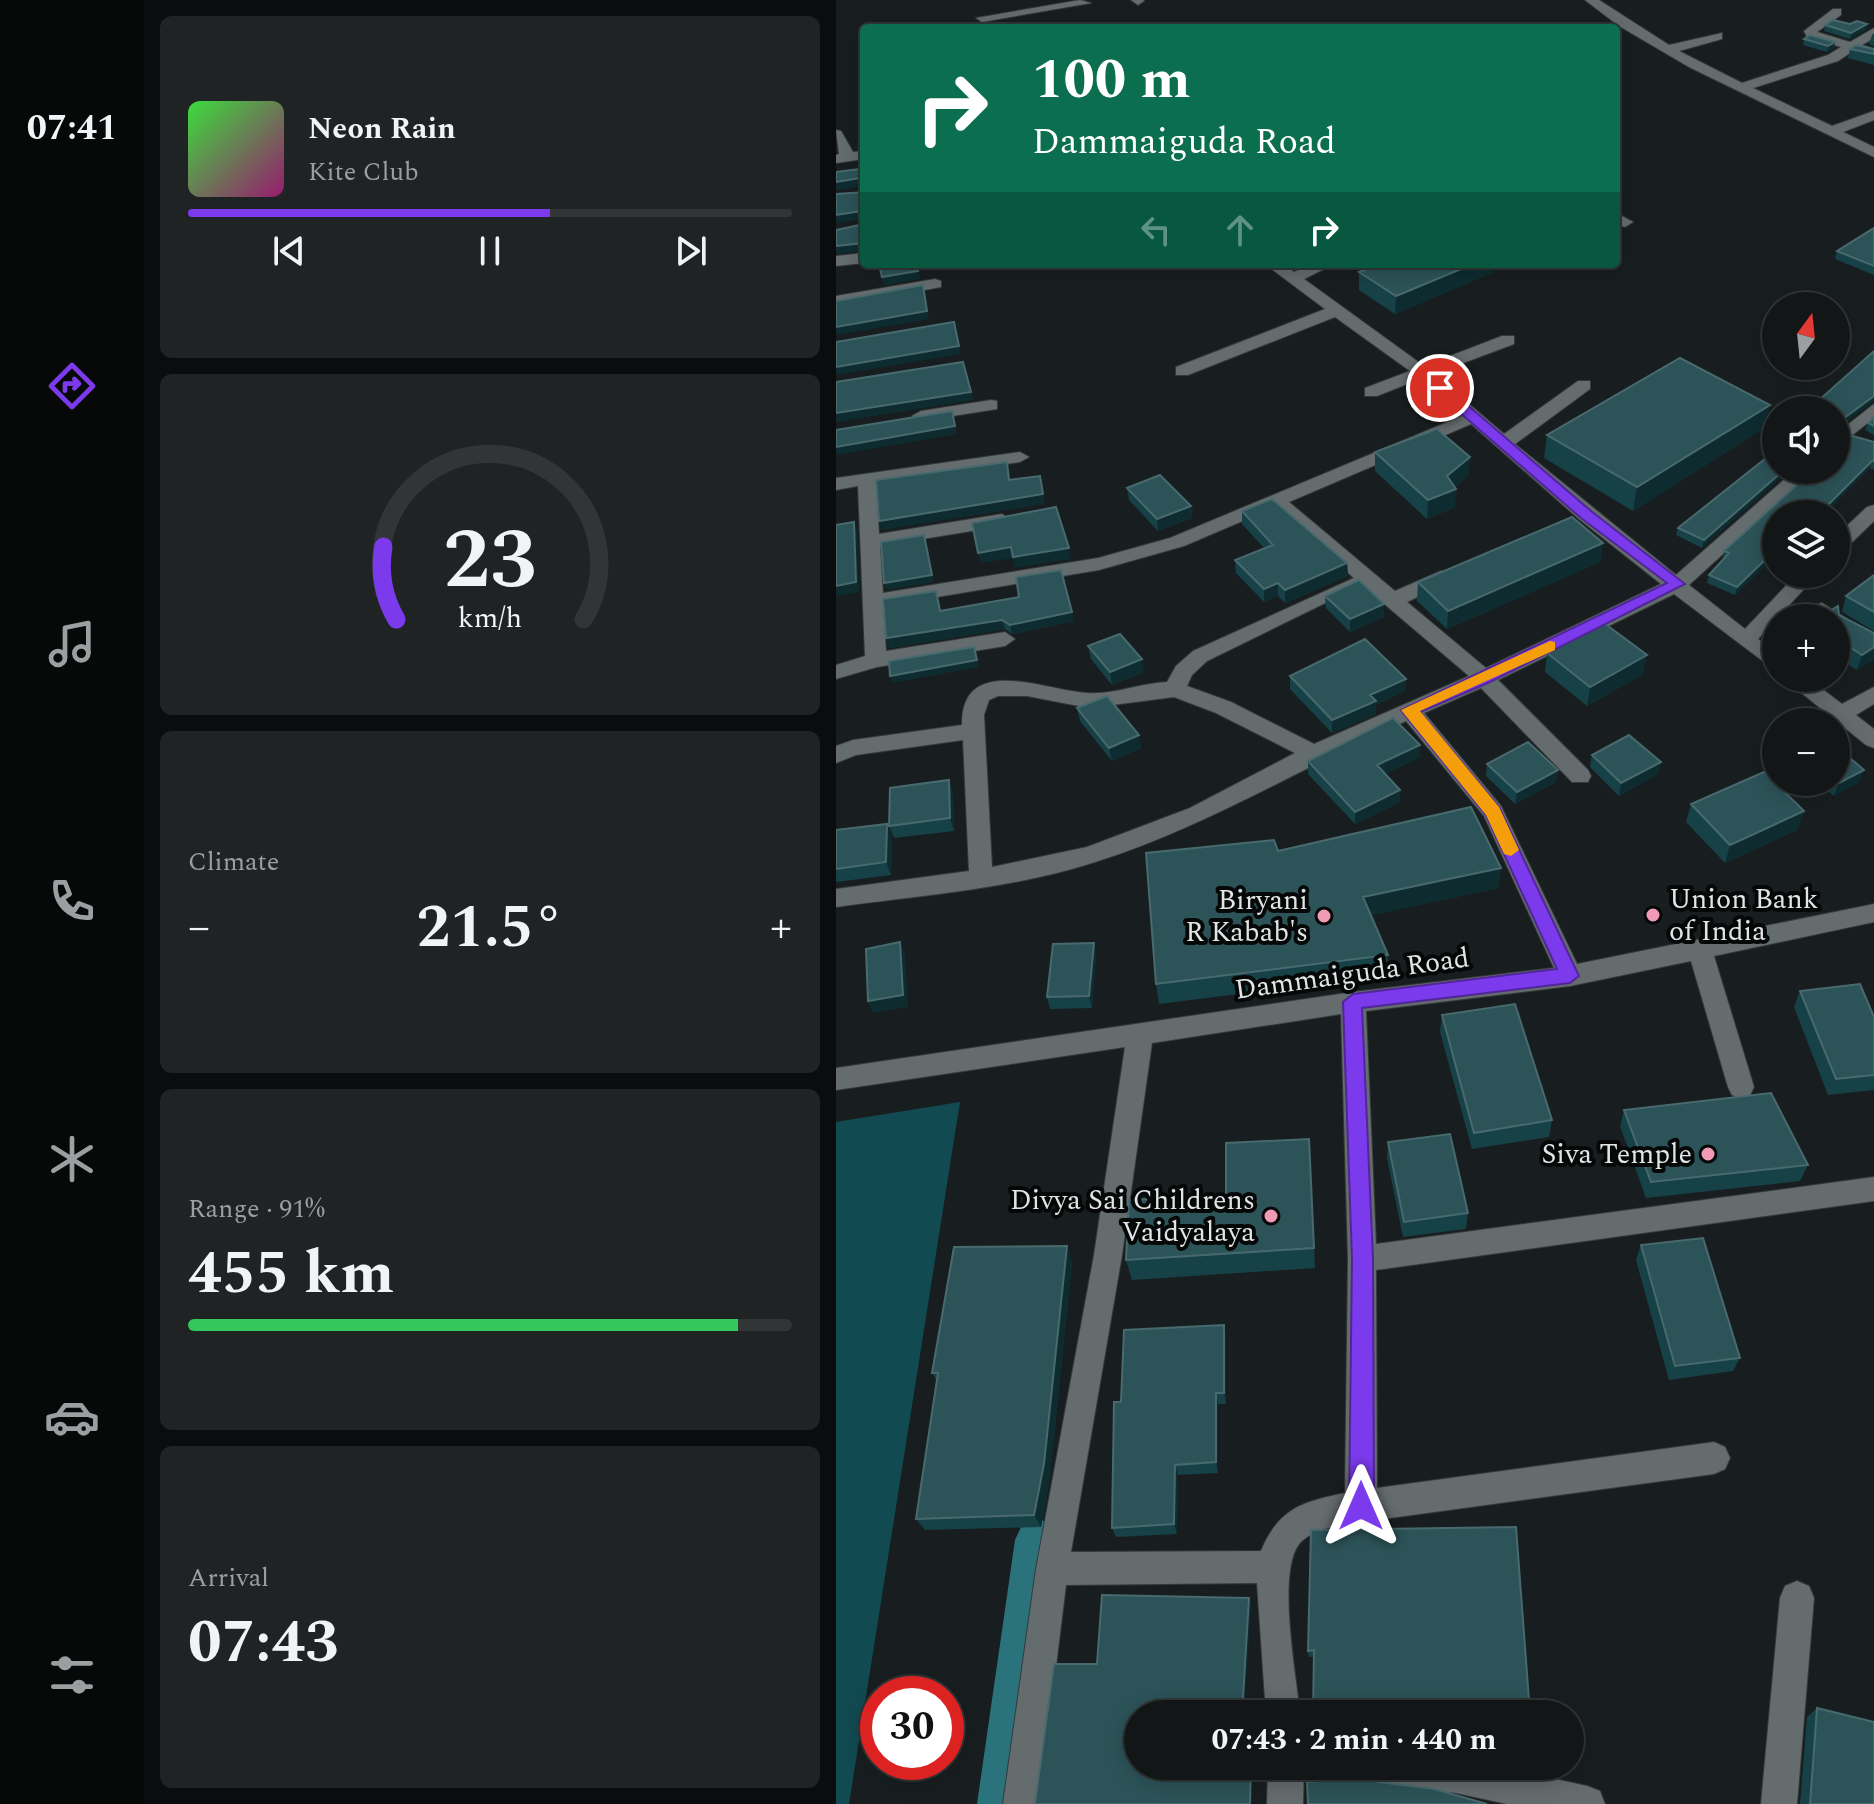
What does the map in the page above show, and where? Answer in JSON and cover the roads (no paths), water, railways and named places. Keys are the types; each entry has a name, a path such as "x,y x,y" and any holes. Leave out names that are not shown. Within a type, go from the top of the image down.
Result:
{"street":[{"path":"1591,0 1614,18 1741,88 1874,153"},
{"path":"982,18 1085,3"},
{"path":"1837,12 1810,31 1811,34 1874,53"},
{"path":"1741,88 1833,58 1874,32"},
{"path":"1671,49 1718,36"},
{"path":"1832,131 1874,115"},
{"path":"836,134 842,158"},
{"path":"836,261 860,258"},
{"path":"1279,268 1423,373 1586,515 1762,653"},
{"path":"1293,278 1317,268"},
{"path":"836,301 935,284"},
{"path":"1182,371 1337,310"},
{"path":"1371,392 1508,340"},
{"path":"1504,443 1584,385"},
{"path":"898,420 991,405"},
{"path":"1850,431 1874,409"},
{"path":"874,601 1099,564 1177,542 1474,417"},
{"path":"1850,439 1874,443"},
{"path":"836,484 1020,457"},
{"path":"867,479 876,660"},
{"path":"836,898 981,878 1090,855 1198,814 1314,753 1484,678 1678,584 1790,484"},
{"path":"1276,501 1484,678 1580,776"},
{"path":"1850,534 1874,511"},
{"path":"1558,527 1586,515"},
{"path":"871,541 1017,517"},
{"path":"1393,600 1462,569"},
{"path":"1174,690 1183,671 1200,656 1366,578"},
{"path":"1746,640 1795,588"},
{"path":"836,672 876,660 1005,639"},
{"path":"981,878 973,731 974,706 988,693 1033,687 1086,701 1174,690 1314,753"},
{"path":"1812,692 1833,708"},
{"path":"1850,709 1874,694"},
{"path":"1409,710 1493,812 1570,976"},
{"path":"1850,721 1874,740"},
{"path":"836,755 853,748 973,731"},
{"name":"Dammaiguda Road","path":"836,1079 1353,1002 1570,976 1874,913"},
{"path":"1700,949 1741,1087"},
{"path":"1353,1002 1362,1259 1361,1506"},
{"path":"1021,1804 1052,1569 1108,1255 1140,1034"},
{"path":"1362,1259 1874,1189"},
{"path":"1282,1700 1272,1567 1283,1536 1309,1519 1361,1506 1714,1458"},
{"path":"1052,1569 1272,1567"},
{"path":"1779,1804 1797,1598"},
{"path":"1285,1804 1286,1780"},
{"path":"1479,1780 1587,1804"}],"waterway":[{"path":"1001,1804 1037,1540"}],"place":[{"name":"Union Bank of India","path":"1653,915"},
{"name":"Biryani R Kabab's","path":"1324,916"},
{"name":"Siva Temple","path":"1708,1154"},
{"name":"Divya Sai Childrens Vaidyalaya","path":"1271,1216"}]}
